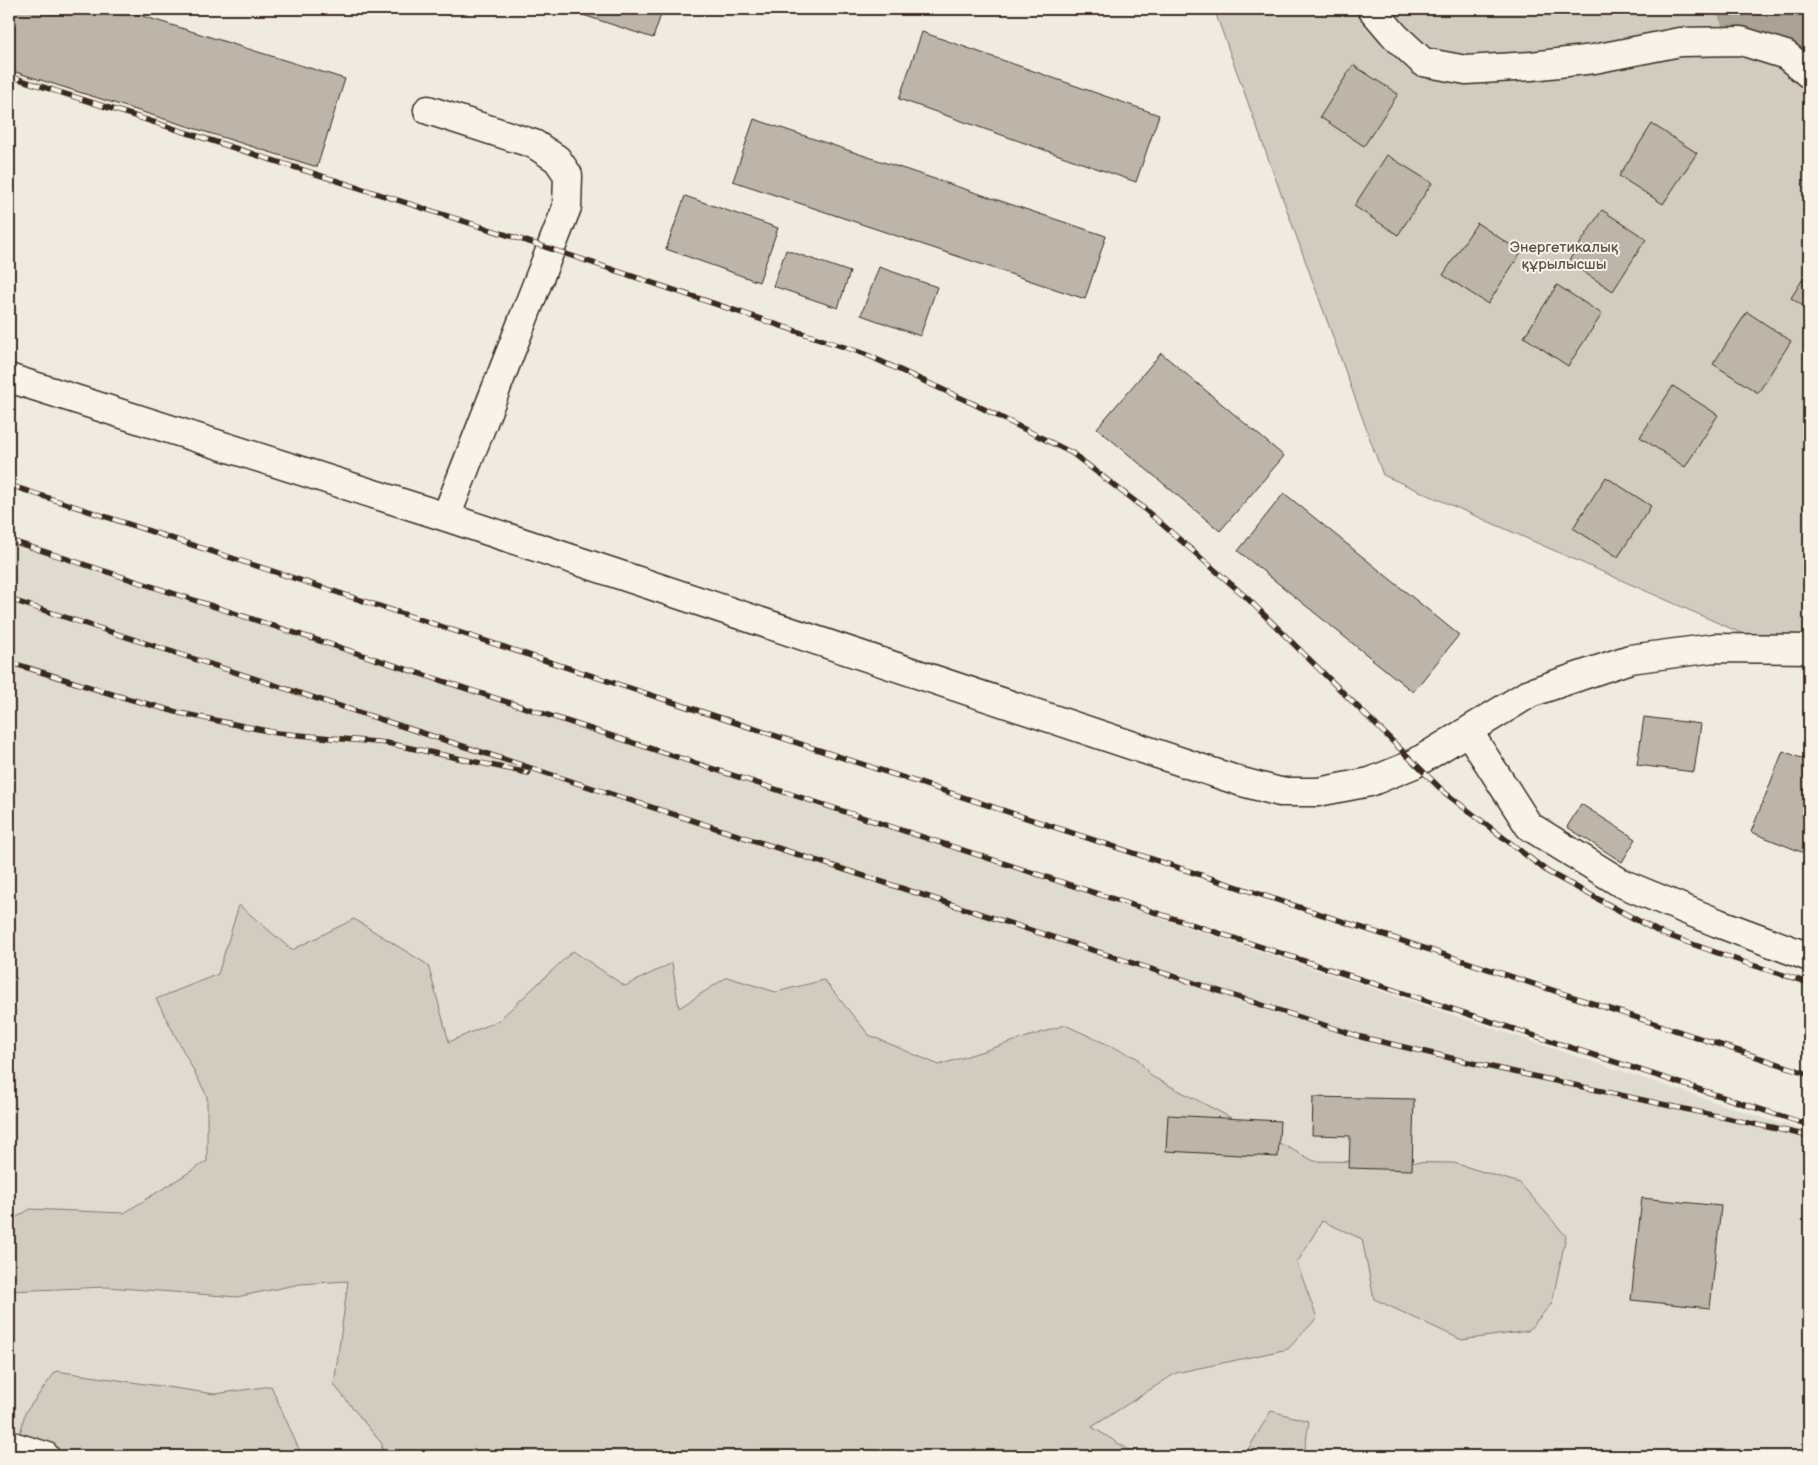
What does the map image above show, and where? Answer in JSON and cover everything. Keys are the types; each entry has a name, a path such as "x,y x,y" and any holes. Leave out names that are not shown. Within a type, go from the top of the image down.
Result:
{"street":[{"path":"1372,9 1395,36 1423,62 1466,70 1531,66 1594,59 1680,42 1741,41 1786,55 1809,74"},
{"path":"428,110 534,144 557,159 568,174 567,207 446,517"},
{"path":"9,378 446,517 1242,782 1280,792 1318,792 1370,782 1414,764 1530,694 1630,659 1714,648 1809,649"},
{"path":"1468,732 1529,826 1621,883 1718,923 1809,957"},
{"path":"9,1445 45,1456"}],"shaded area":[{"path":"9,537 1809,1133 1809,1456 9,1456"}],"green space":[{"name":"Энергетикалық құрылысшы","path":"1214,9 1809,9 1809,663 1383,475"},
{"path":"239,905 292,950 354,919 428,965 449,1042 499,1020 573,951 625,986 672,963 679,1008 727,977 776,992 824,980 869,1035 939,1065 1065,1025 1137,1058 1151,1076 1314,1161 1454,1163 1520,1183 1566,1236 1552,1303 1528,1331 1462,1340 1374,1299 1362,1239 1322,1221 1297,1263 1317,1318 1288,1349 1176,1373 1092,1427 1139,1456 381,1456 382,1444 334,1385 348,1281 300,1284 237,1297 107,1287 9,1291 9,1222 30,1209 124,1213 207,1161 207,1096 156,999 218,974"},
{"path":"56,1371 215,1394 271,1386 302,1456 15,1456 25,1413"},
{"path":"1271,1411 1309,1421 1304,1456 1244,1456"}],"building":[{"path":"9,9 120,9 345,79 317,167 9,70"},
{"path":"579,9 663,9 653,38 577,13"},
{"path":"922,32 1159,115 1136,182 899,99"},
{"path":"1353,65 1398,94 1364,146 1320,117"},
{"path":"754,119 1106,236 1085,299 733,181"},
{"path":"1652,124 1697,153 1663,204 1619,176"},
{"path":"1387,155 1432,183 1398,235 1354,206"},
{"path":"685,196 778,228 759,282 666,249"},
{"path":"1602,210 1646,239 1613,291 1568,262"},
{"path":"1477,223 1521,252 1488,304 1443,275"},
{"path":"786,250 850,272 838,308 773,286"},
{"path":"879,267 937,287 920,336 861,315"},
{"path":"1809,269 1809,310 1791,298"},
{"path":"1557,285 1602,314 1568,366 1524,337"},
{"path":"1747,312 1791,341 1758,393 1713,364"},
{"path":"1161,353 1284,456 1220,531 1097,428"},
{"path":"1673,386 1718,415 1685,467 1640,437"},
{"path":"1606,477 1651,506 1618,557 1573,528"},
{"path":"1284,493 1459,635 1413,692 1238,551"},
{"path":"1644,717 1701,724 1694,772 1637,765"},
{"path":"1783,751 1809,761 1809,855 1751,832"},
{"path":"1581,804 1636,839 1622,862 1567,827"},
{"path":"1313,1097 1414,1099 1412,1170 1349,1168 1350,1136 1312,1135"},
{"path":"1168,1115 1280,1121 1278,1157 1166,1151"},
{"path":"1642,1198 1721,1206 1710,1308 1631,1300"}],"waterway":[{"path":"1748,9 1809,35"}],"railway":[{"path":"9,76 551,249 865,354 974,404 1072,453 1141,506 1246,597 1444,792 1548,872 1661,933 1809,983"},
{"path":"9,485 1809,1074"},
{"path":"9,540 1809,1125"},
{"path":"9,599 1361,1037 1809,1136"},
{"path":"9,662 180,713 277,733 387,743 528,773"}]}
